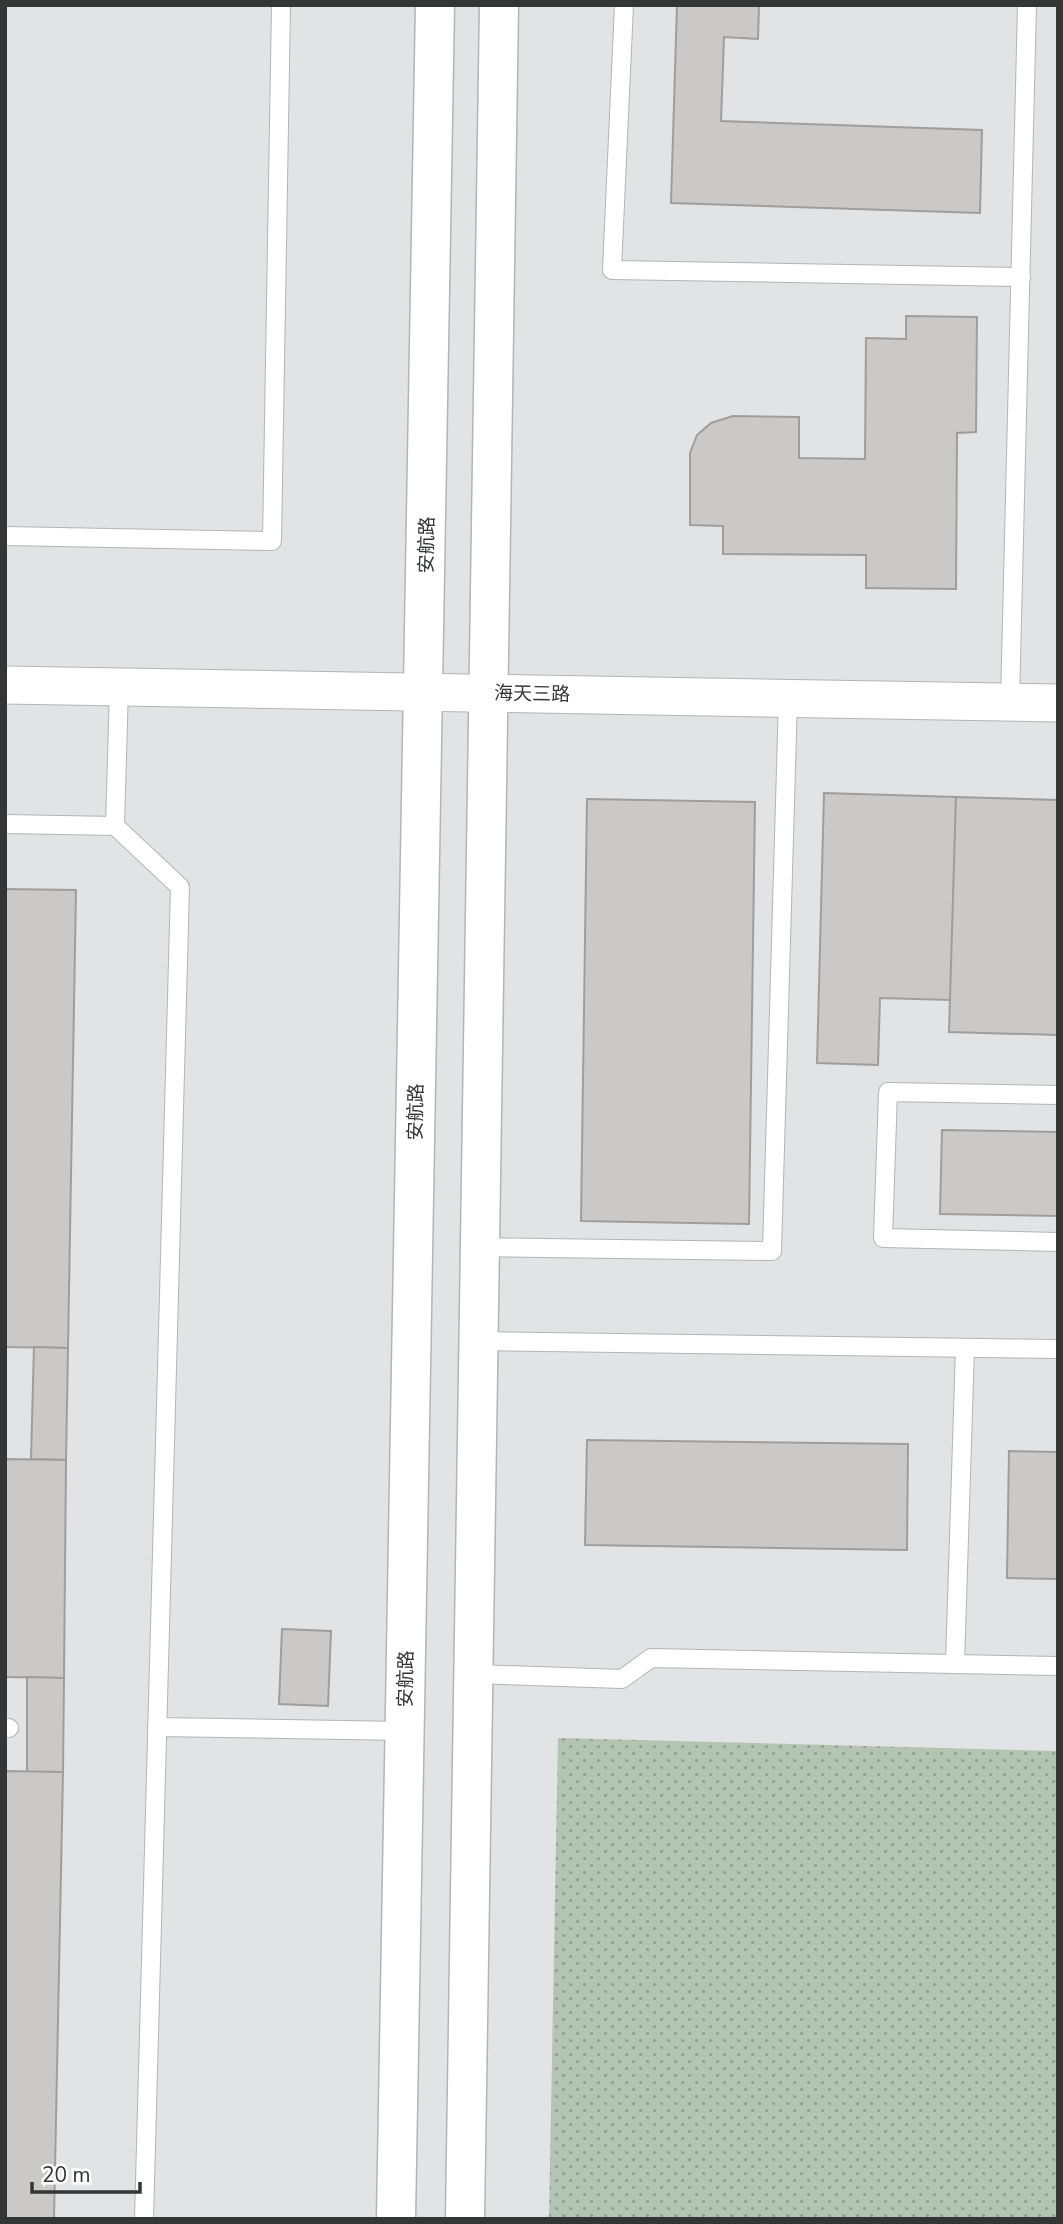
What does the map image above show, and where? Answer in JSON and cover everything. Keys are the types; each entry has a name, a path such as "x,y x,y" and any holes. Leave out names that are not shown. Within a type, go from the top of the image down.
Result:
{"street":[{"name":"安航路","path":"396,2219 435,5"},
{"path":"465,2219 499,5"},
{"name":"海天三路","path":"5,685 1058,703"}],"lane":[{"path":"5,536 272,541 281,5"},
{"path":"624,5 612,270 1021,277"},
{"path":"1010,702 1027,5"},
{"path":"115,826 119,688"},
{"path":"480,1247 772,1251 788,699"},
{"path":"5,824 115,826 180,887 144,2219"},
{"path":"1058,1095 888,1092 883,1238 1058,1242"},
{"path":"479,1341 1058,1349"},
{"path":"955,1664 965,1348"},
{"path":"474,1674 622,1679 651,1658 1058,1666"},
{"path":"157,1727 405,1731"}],"green space":[{"path":"558,1738 1058,1751 1058,2219 549,2219"}],"building":[{"path":"677,5 759,5 758,39 724,37 721,121 982,130 980,213 671,203"},
{"path":"906,316 977,317 976,432 957,433 956,589 866,588 866,555 723,554 723,526 690,525 690,453 697,435 711,423 733,416 799,417 799,458 865,459 866,338 906,339"},
{"path":"824,793 956,797 951,1000 880,998 878,1065 817,1063"},
{"path":"956,797 1058,800 1058,1035 949,1032"},
{"path":"587,799 755,802 749,1224 581,1221"},
{"path":"5,889 76,890 68,1348 5,1347"},
{"path":"942,1130 1058,1132 1058,1216 940,1214"},
{"path":"34,1347 68,1348 66,1460 31,1459"},
{"path":"587,1440 908,1444 907,1550 585,1545"},
{"path":"1009,1451 1058,1452 1058,1579 1007,1578"},
{"path":"5,1459 66,1460 64,1678 5,1677"},
{"path":"282,1629 331,1631 328,1706 279,1704"},
{"path":"27,1677 64,1678 63,1772 27,1772"},
{"path":"5,1771 63,1772 54,2219 5,2219"}]}
